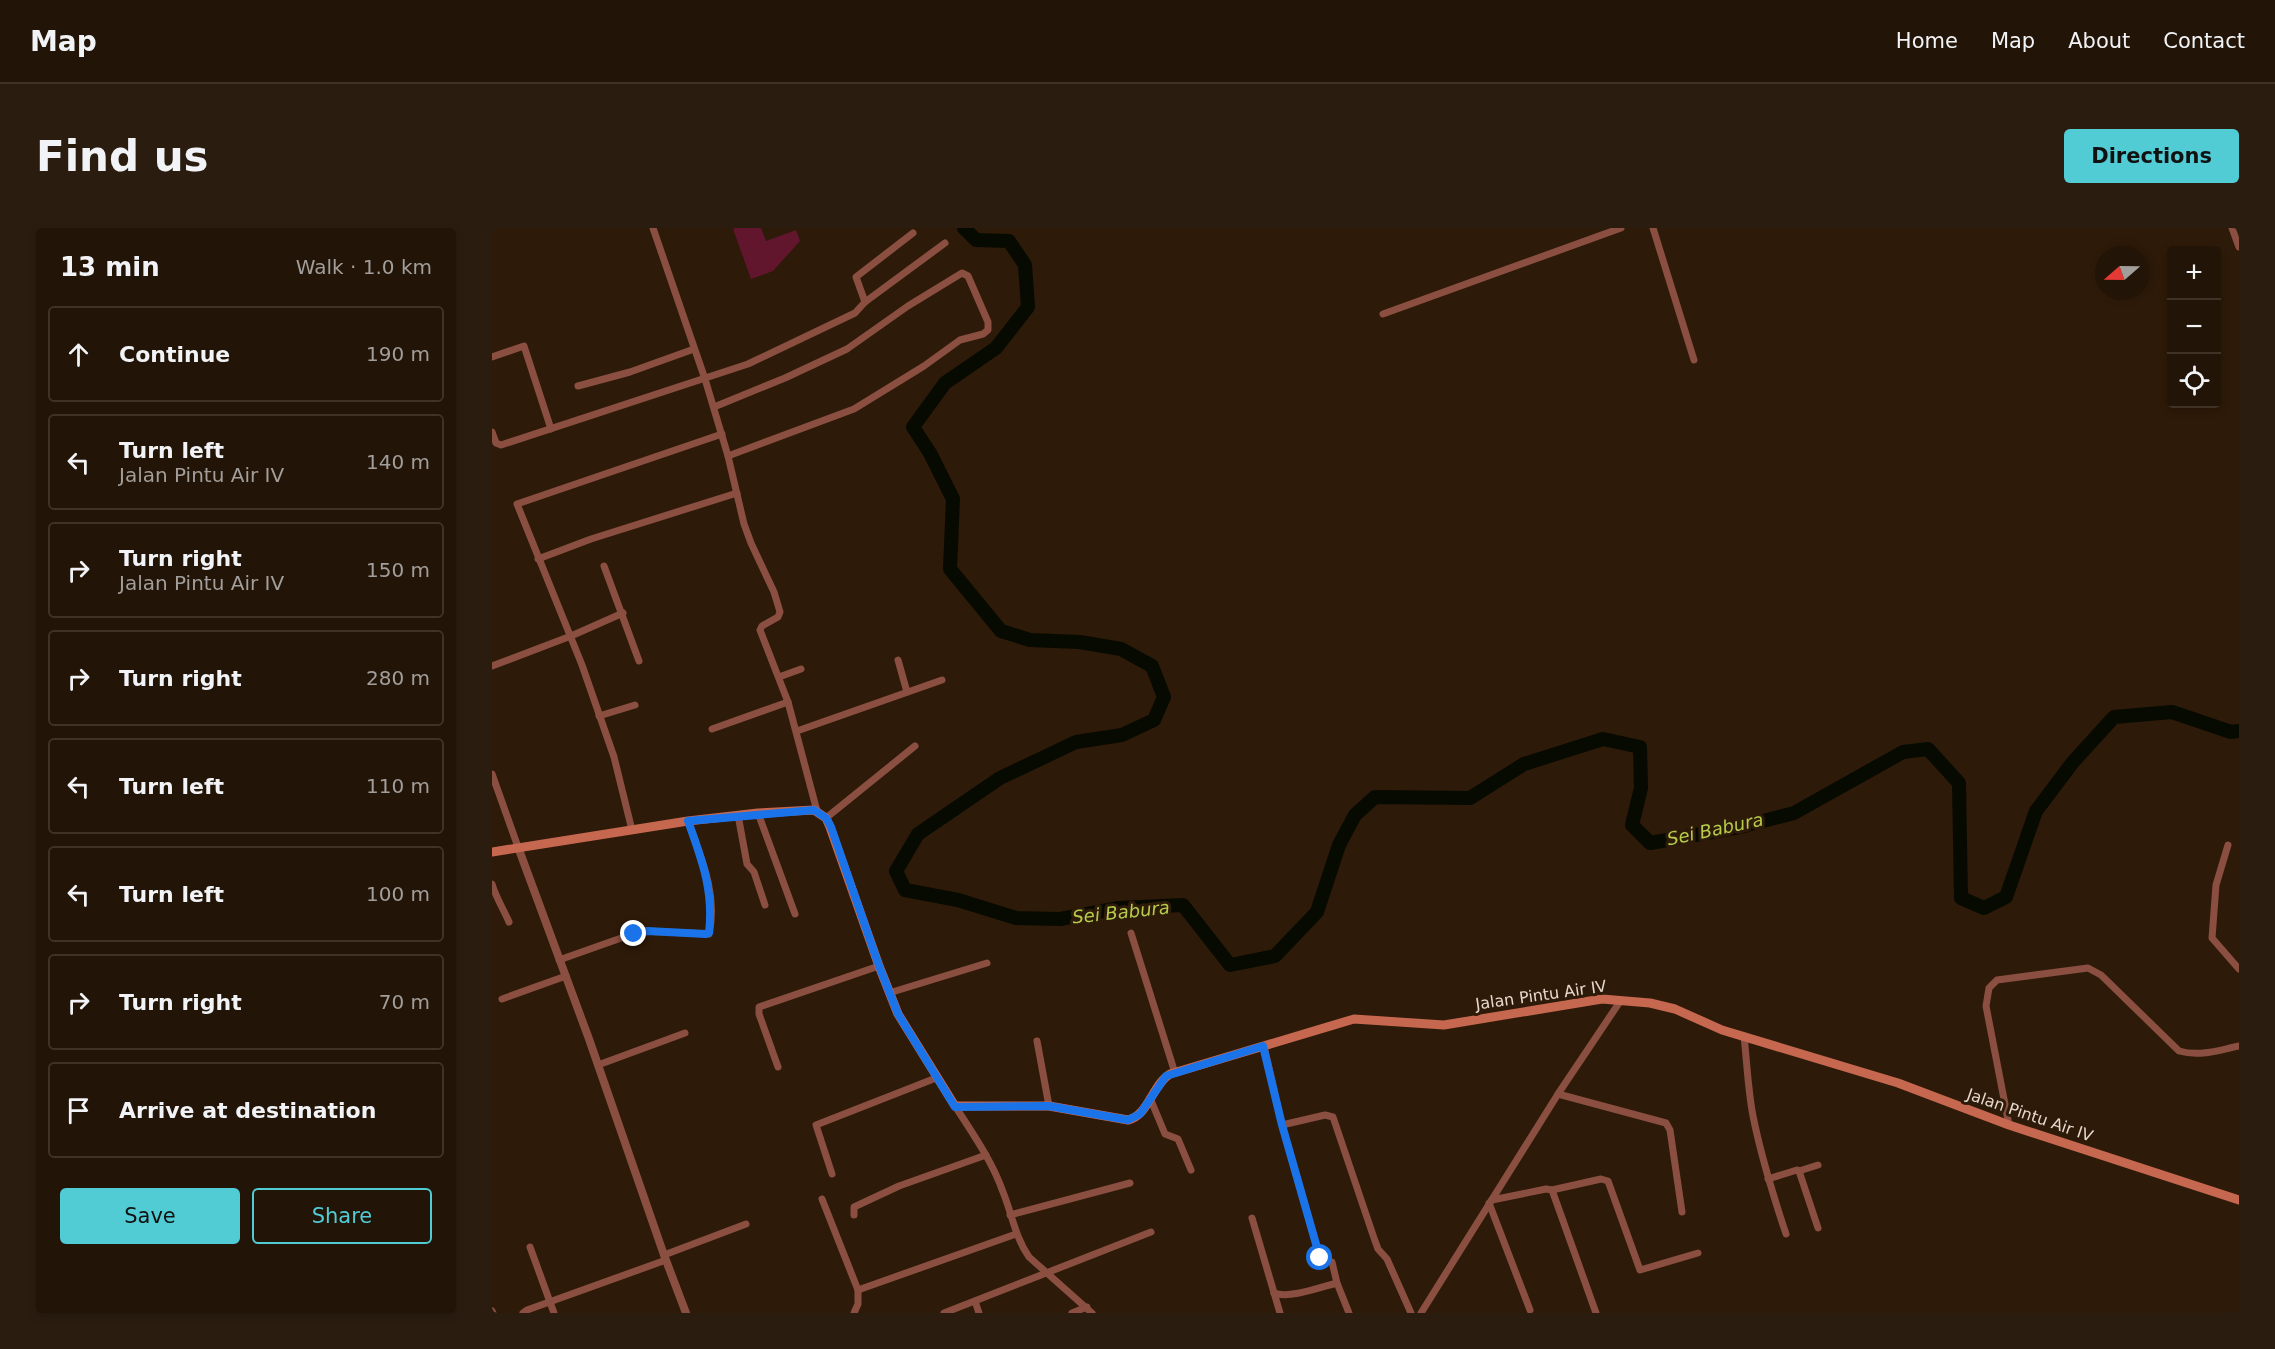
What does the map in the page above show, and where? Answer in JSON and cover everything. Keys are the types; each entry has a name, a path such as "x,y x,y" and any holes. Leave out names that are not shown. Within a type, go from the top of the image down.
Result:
{"main road":[{"path":"492,852 688,821 758,813 817,811 826,818 903,1026 955,1107"},
{"name":"Jalan Pintu Air IV","path":"955,1107 1049,1106 1128,1120 1140,1114 1164,1078 1174,1072 1354,1019 1444,1025 1602,999 1621,1000 1676,1009 1722,1030 1898,1083 2009,1125 2239,1200"}],"street":[{"path":"653,228 705,378 751,543 774,592 780,612 778,618 762,626 760,630 788,702 817,811"},
{"path":"1383,314 1621,228"},
{"path":"1653,228 1694,360"},
{"path":"2232,228 2239,247"},
{"path":"865,302 856,277 913,233"},
{"path":"492,432 496,443 501,445 748,364 855,313 865,302 945,243"},
{"path":"714,407 847,349 908,306 962,273 968,276 988,322 988,330 983,334 960,340 915,372 854,409 728,456"},
{"path":"492,357 524,346 551,429"},
{"path":"578,386 630,372 694,349"},
{"path":"632,830 614,757 571,636 538,559 518,503 722,434"},
{"path":"538,559 591,539 737,493"},
{"path":"604,566 639,661"},
{"path":"492,666 571,636 623,613"},
{"path":"898,660 907,692"},
{"path":"780,677 801,669"},
{"path":"797,731 942,680"},
{"path":"712,729 788,702"},
{"path":"599,716 635,705"},
{"path":"826,818 915,746"},
{"path":"492,774 686,1313"},
{"path":"758,813 795,914"},
{"path":"738,815 747,864 754,872 765,905"},
{"path":"559,960 641,932 708,934 711,903 709,884 688,821"},
{"path":"2228,845 2216,885 2212,938 2239,969"},
{"path":"492,884 496,900 509,922"},
{"path":"1131,933 1174,1072"},
{"path":"890,993 987,963"},
{"path":"778,1067 759,1014 759,1007 879,966"},
{"path":"2009,1125 1986,1006 1989,988 1997,980 2088,968 2102,975 2179,1051 2203,1054 2239,1046"},
{"path":"502,999 566,976"},
{"path":"1422,1313 1558,1094 1621,1000"},
{"path":"598,1065 685,1033"},
{"path":"1744,1036 1753,1117 1768,1179 1786,1234"},
{"path":"1037,1041 1049,1106"},
{"path":"1263,1046 1282,1125 1320,1258"},
{"path":"832,1174 816,1125 936,1078"},
{"path":"1558,1094 1666,1123 1670,1130 1682,1212"},
{"path":"1150,1098 1165,1134 1178,1139 1191,1170"},
{"path":"955,1107 986,1155 1003,1191 1016,1234 1029,1257 1048,1271 1090,1310"},
{"path":"1282,1125 1325,1114 1333,1117 1378,1249 1387,1259 1411,1313"},
{"path":"854,1215 854,1208 892,1189 986,1155"},
{"path":"1768,1179 1818,1165"},
{"path":"1799,1171 1818,1228"},
{"path":"1490,1202 1546,1189 1552,1190 1601,1179 1608,1180 1640,1270 1698,1253"},
{"path":"1010,1215 1130,1183"},
{"path":"1552,1190 1596,1313"},
{"path":"822,1199 858,1290 858,1304 854,1313"},
{"path":"1490,1202 1530,1310"},
{"path":"1252,1218 1280,1313"},
{"path":"523,1313 746,1224"},
{"path":"944,1313 1151,1232"},
{"path":"858,1290 1016,1234"},
{"path":"530,1247 554,1313"},
{"path":"1332,1262 1348,1313"},
{"path":"1274,1293 1281,1295 1301,1292 1337,1283"},
{"path":"975,1301 979,1313"},
{"path":"1072,1313 1090,1310"}],"shaded area":[{"path":"761,228 766,241 796,230 800,241 773,271 751,279 733,229"}],"waterway":[{"name":"Sei Babura","path":"964,228 976,240 1009,241 1025,265 1028,307 996,348 945,383 913,427 930,453 953,499 950,569 1001,631 1030,640 1080,642 1121,649 1152,666 1164,697 1154,720 1122,735 1076,742 1000,778 918,834 896,871 905,890 958,900 1016,918 1060,919 1119,908 1183,905 1230,965 1275,956 1317,912 1339,845 1355,815 1375,797 1470,798 1524,764 1603,739 1640,747 1641,788 1632,825 1650,843 1740,827 1794,813 1903,752 1928,749 1959,783 1961,898 1984,908 2006,897 2036,811 2073,762 2114,717 2172,712 2231,732 2239,731"}],"route":[{"path":"634,934 647,931 709,933 711,903 709,884 688,821 758,813 810,810 819,812 831,827 879,966 903,1026 955,1107 1049,1106 1128,1120 1140,1114 1166,1076 1263,1046 1282,1125 1320,1258"}]}
